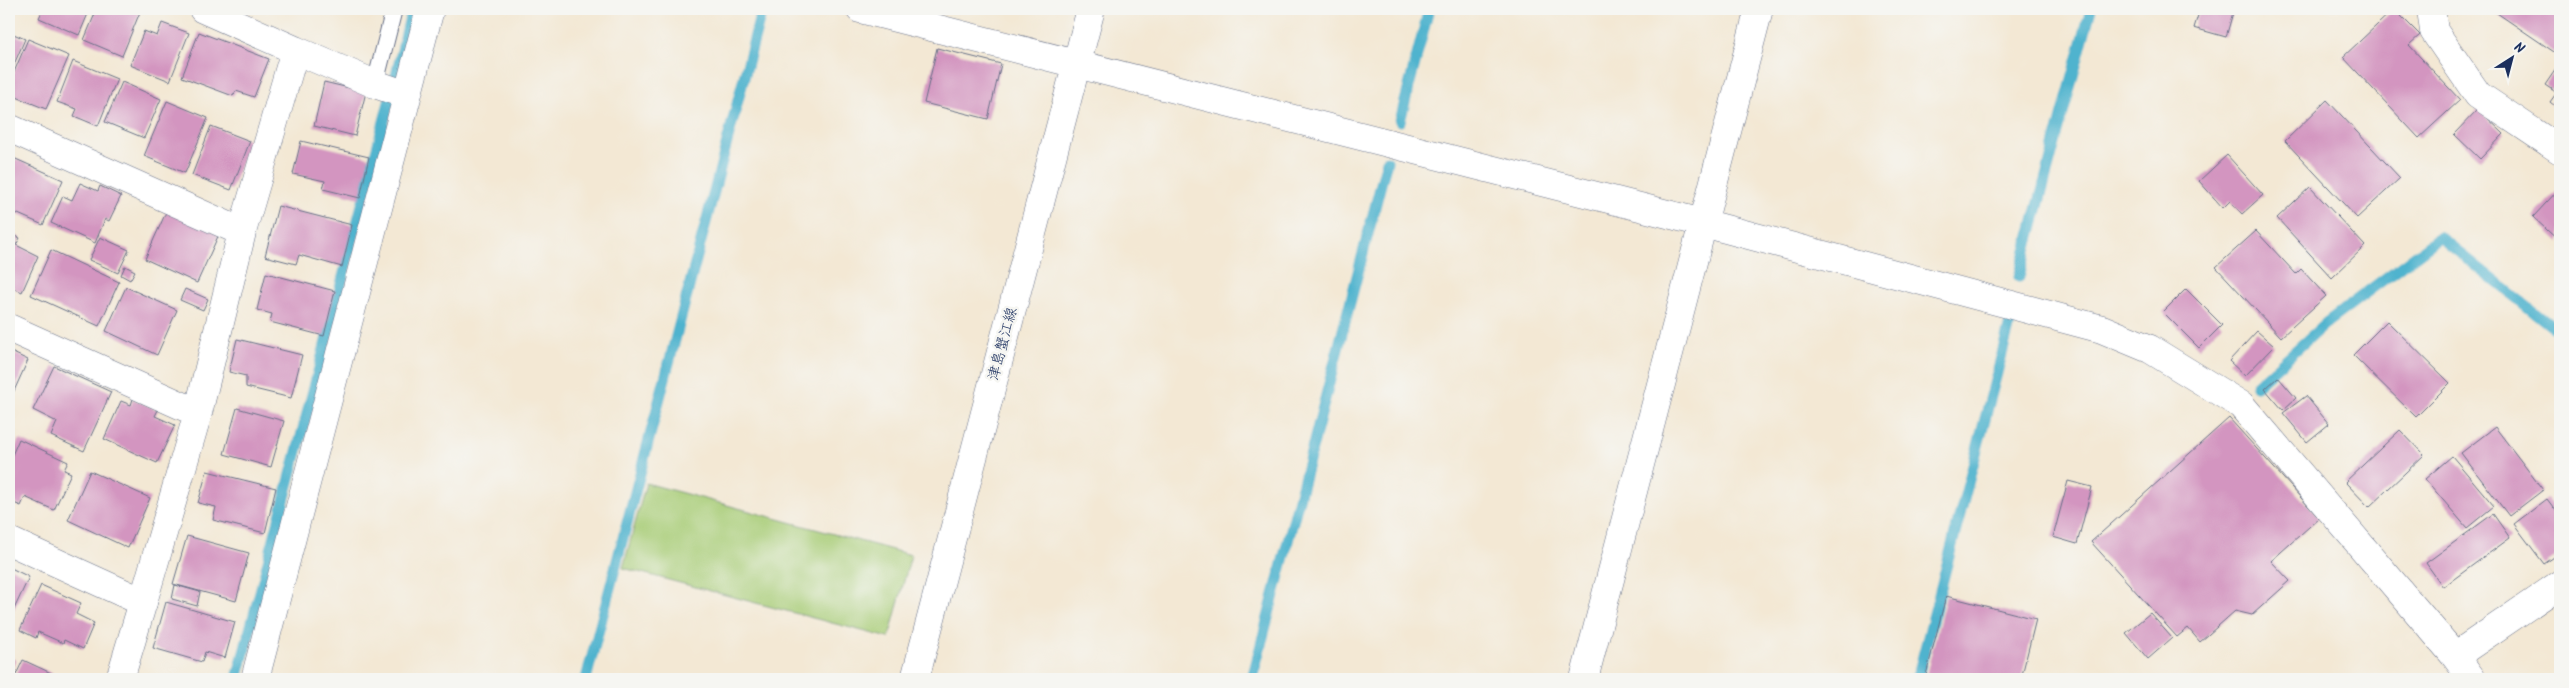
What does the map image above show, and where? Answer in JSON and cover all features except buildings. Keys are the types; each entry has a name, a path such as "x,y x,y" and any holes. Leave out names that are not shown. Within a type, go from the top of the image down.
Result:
{"street":[{"path":"203,9 391,90"},
{"path":"255,679 391,90 430,9"},
{"path":"860,9 1703,223 2102,329 2150,349 2241,405 2455,656 2472,679"},
{"name":"津島蟹江線","path":"915,679 1091,9"},
{"path":"1584,679 1759,9"},
{"path":"2431,9 2434,31 2478,95 2560,150"},
{"path":"120,679 198,413 242,232 295,50"},
{"path":"9,128 242,232"},
{"path":"9,328 198,413"},
{"path":"9,541 143,602"},
{"path":"2455,656 2560,584"}],"lane":[{"path":"391,90 394,9"}],"green space":[{"path":"646,483 911,555 889,638 623,568"}],"waterway":[{"path":"237,679 412,9"},
{"path":"586,679 762,9"},
{"path":"1400,121 1429,9"},
{"path":"2019,277 2091,9"},
{"path":"1252,679 1387,161"},
{"path":"2256,386 2326,323 2440,237 2560,333"},
{"path":"1917,679 2010,323"}]}
